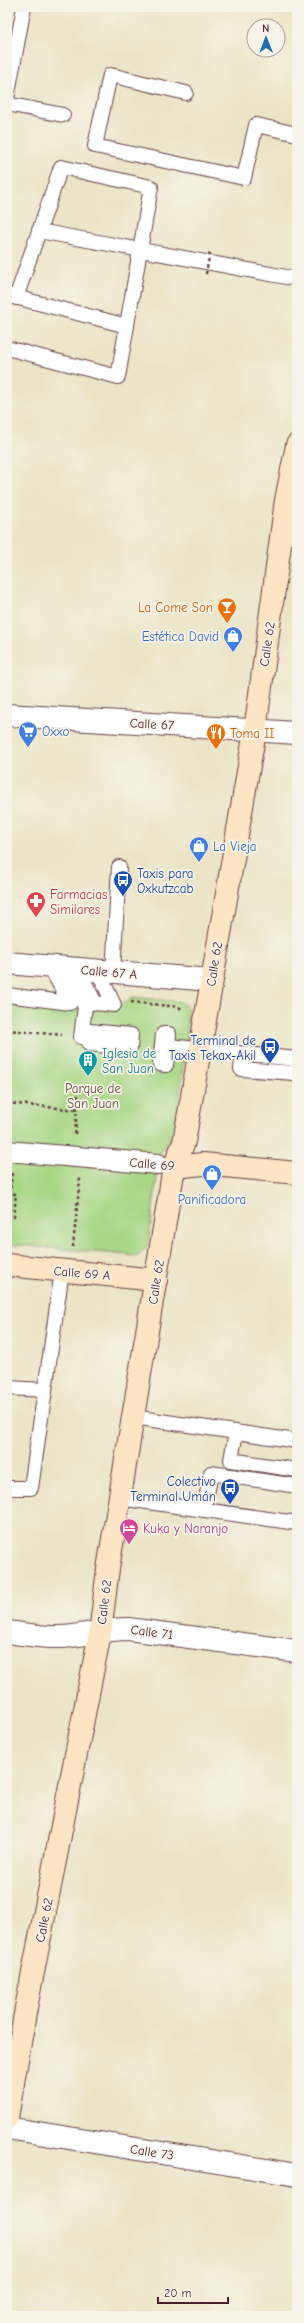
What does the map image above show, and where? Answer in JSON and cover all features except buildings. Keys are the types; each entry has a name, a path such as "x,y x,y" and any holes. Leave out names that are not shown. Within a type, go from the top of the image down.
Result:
{"main road":[{"name":"Calle 62","path":"7,2118 26,2008 100,1633 119,1498 156,1280 166,1166 184,1142 255,731 286,500 297,445"},
{"name":"Calle 69","path":"166,1166 203,1164 297,1173"},
{"name":"Calle 69 A","path":"7,1266 156,1280"}],"street":[{"name":"Calle 67","path":"7,715 297,733"},
{"name":"Calle 67 A","path":"7,963 211,980"},
{"name":"Calle 69","path":"7,1151 166,1166"},
{"name":"Calle 71","path":"7,1632 58,1637 100,1633 110,1629 128,1629 297,1651"},
{"name":"Calle 73","path":"7,2128 297,2176"}],"lane":[{"path":"7,98 24,7"},
{"path":"186,92 110,75 95,146 244,178 256,126 297,134"},
{"path":"7,104 63,115"},
{"path":"7,348 118,377 127,326 151,187 61,167 39,231 12,297 127,326"},
{"path":"39,231 297,279"},
{"path":"7,995 70,1003 119,867"},
{"path":"81,969 85,1007 85,1037"},
{"path":"168,1046 297,1059"},
{"path":"243,1054 241,1069 294,1073 297,1070"},
{"path":"7,1488 31,1488 62,1271"},
{"path":"7,1388 45,1390"},
{"path":"133,1417 297,1441"},
{"path":"236,1432 231,1460 297,1470"},
{"path":"204,1510 211,1473 297,1486"},
{"path":"119,1498 297,1523"}],"path":[{"path":"206,274 210,252"},
{"path":"126,1006 133,1002 179,1007 185,1011"},
{"path":"7,1030 85,1037"},
{"path":"7,1103 77,1110 78,1092"},
{"path":"74,1247 82,1157"},
{"path":"7,1194 16,1194 14,1217 8,1216 7,1236"},
{"path":"66,1246 81,1248"}],"green space":[{"name":"Parque de San Juan","path":"133,997 181,1002 189,1009 176,1130 160,1153 148,1246 138,1256 7,1244 7,999 112,1010"}],"place":[{"name":"La Come Son","path":"227,624"},
{"name":"Estética David","path":"233,653"},
{"name":"Oxxo","path":"28,748"},
{"name":"Toma II","path":"216,750"},
{"name":"La Vieja","path":"199,863"},
{"name":"Taxis para Oxkutzcab","path":"123,897"},
{"name":"Farmacias Similares","path":"36,918"},
{"name":"Terminal de Taxis Tekax-Akil","path":"270,1064"},
{"name":"Iglesia de San Juan","path":"88,1077"},
{"name":"Panificadora","path":"212,1191"},
{"name":"Colectivo Terminal Umán","path":"230,1505"},
{"name":"Kuka y Naranjo","path":"129,1545"}]}
